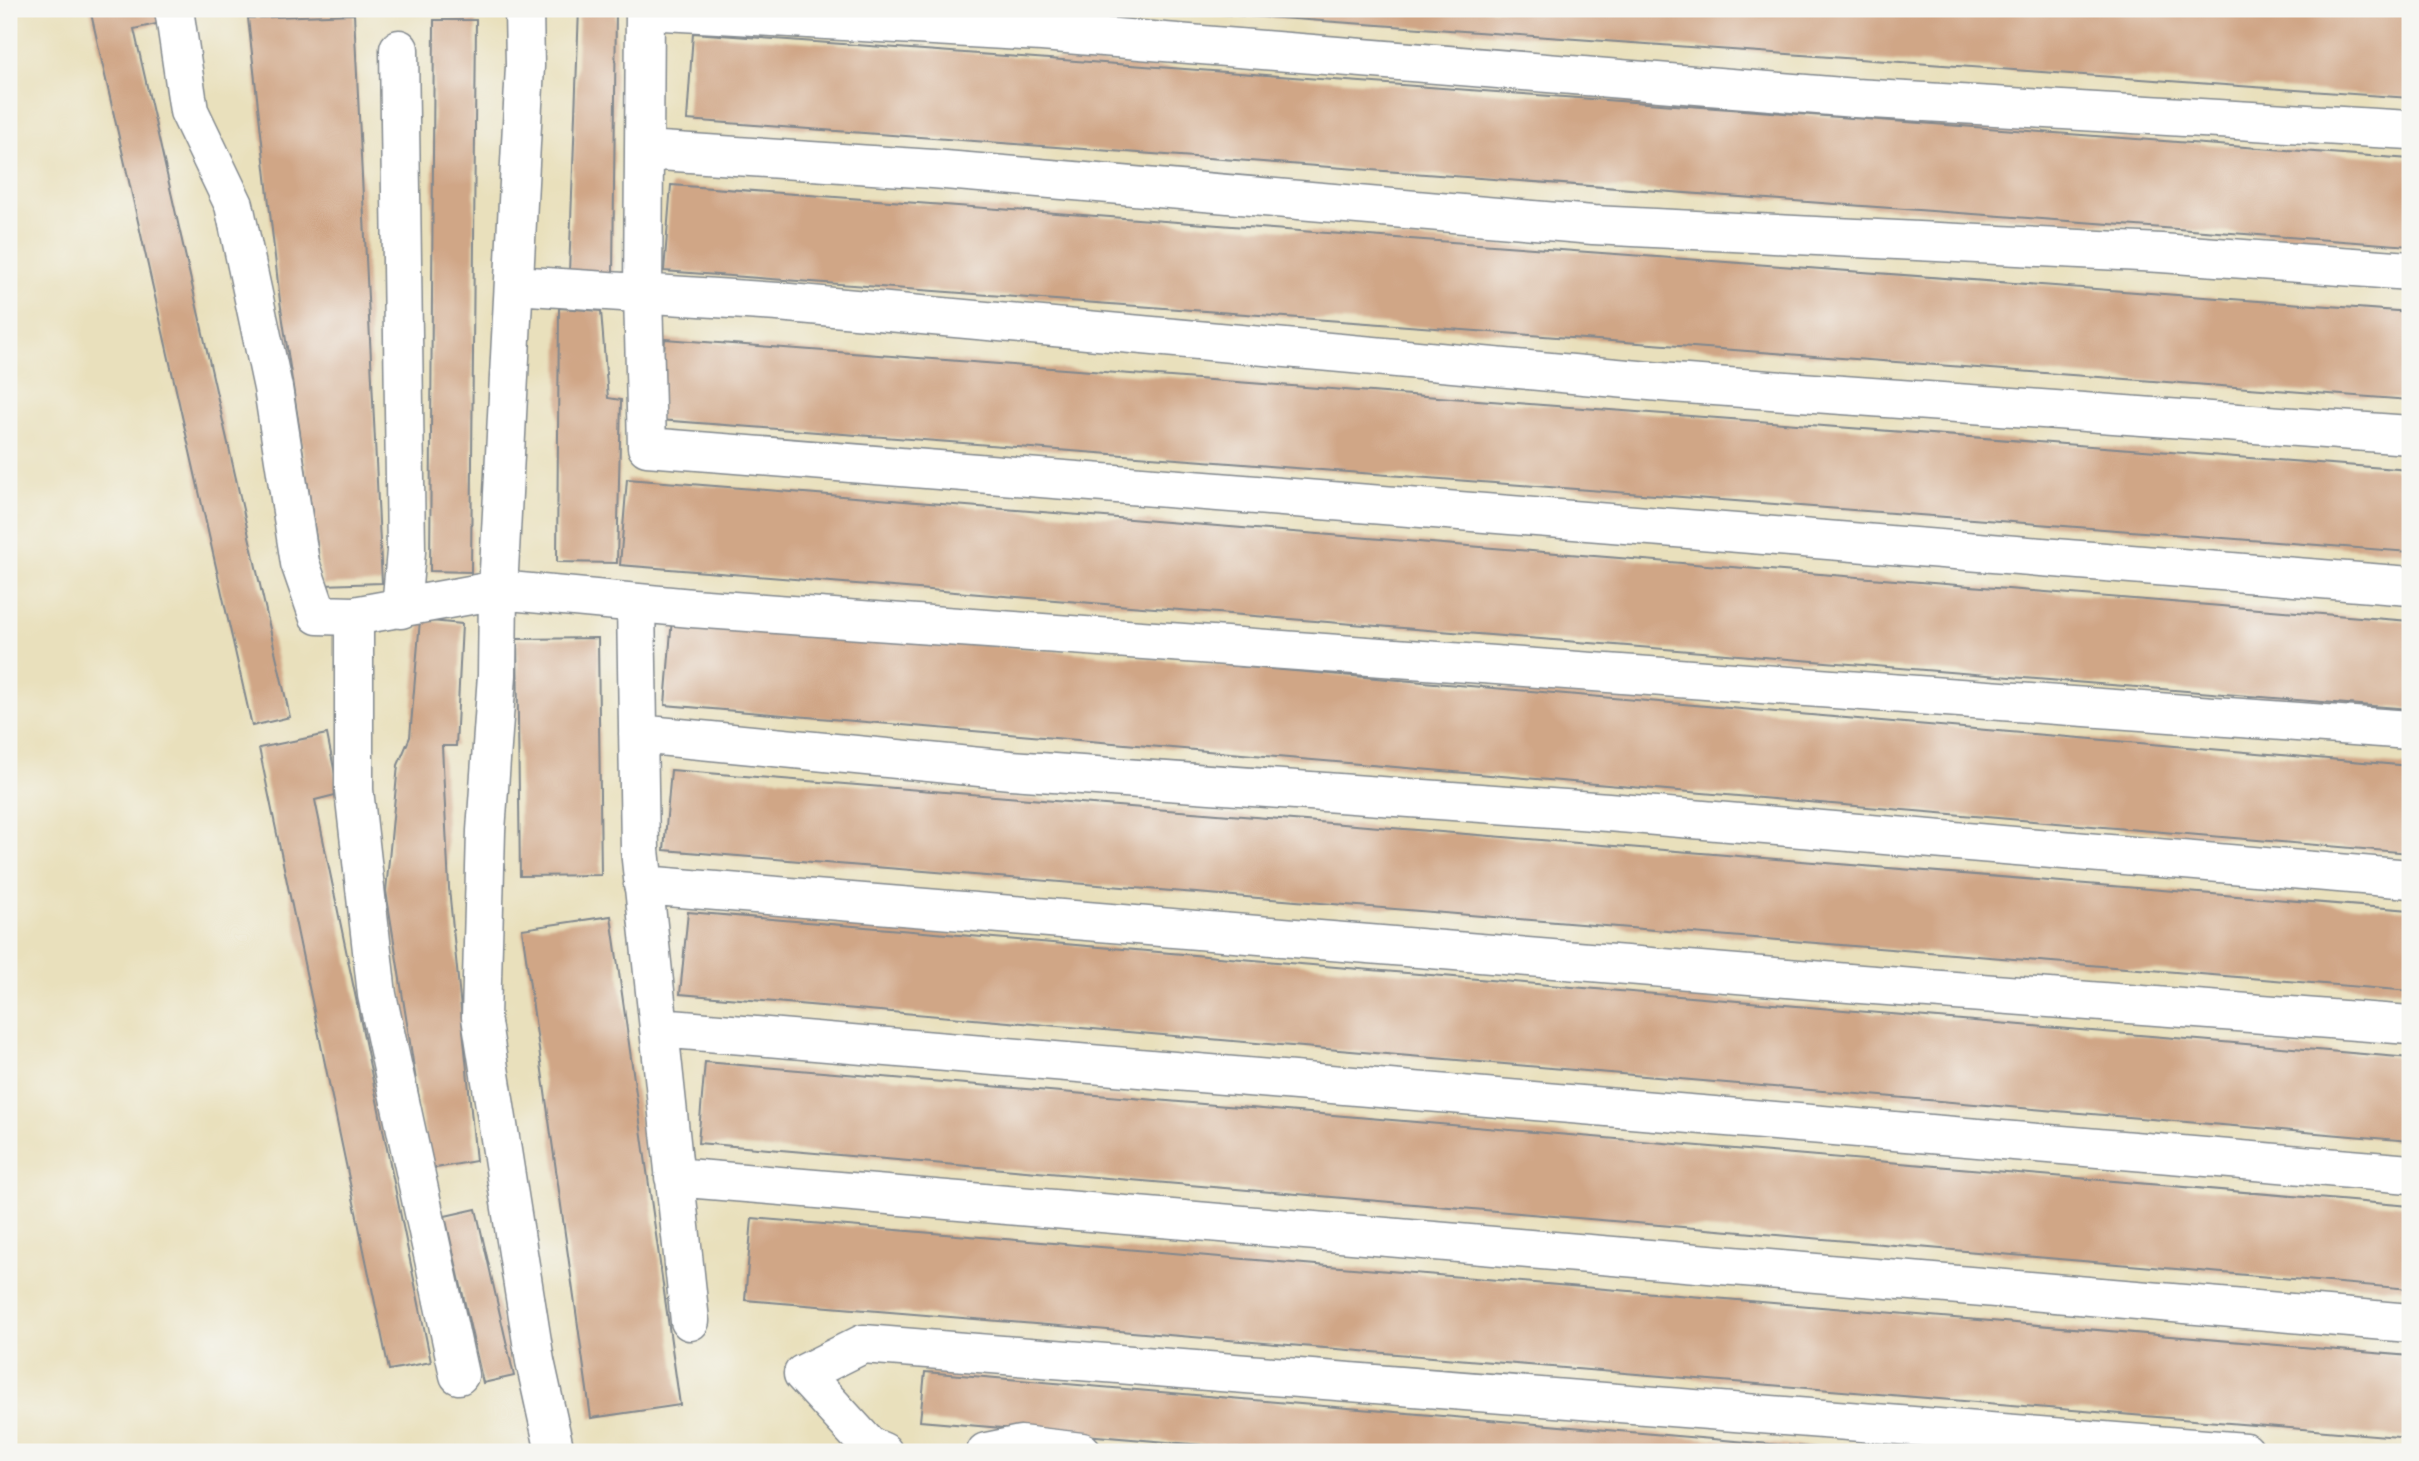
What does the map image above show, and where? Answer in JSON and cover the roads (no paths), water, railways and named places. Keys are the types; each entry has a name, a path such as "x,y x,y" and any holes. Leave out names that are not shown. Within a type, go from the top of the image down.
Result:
{"street":[{"path":"174,9 189,111 234,205 273,388 300,563 318,615 354,616 498,590 636,603 2410,730"},
{"path":"524,9 525,66 498,590 497,675 486,831 481,1017 535,1361 555,1452"},
{"path":"2410,130 1855,98 1042,32 645,10 643,293 647,447 2410,586"},
{"path":"399,49 406,551 401,609"},
{"path":"645,150 933,169 1593,225 2161,253 2410,271"},
{"path":"514,285 778,302 1672,383 2410,435"},
{"path":"636,603 640,850 690,1321"},
{"path":"354,616 354,790 377,995 459,1375"},
{"path":"638,734 1012,770 1608,812 2410,879"},
{"path":"643,885 1847,983 2410,1025"},
{"path":"659,1028 2410,1174"},
{"path":"674,1177 2410,1323"},
{"path":"883,1452 869,1446 803,1374 863,1344 2245,1452"},
{"path":"986,1452 1020,1445 1082,1452"}]}
